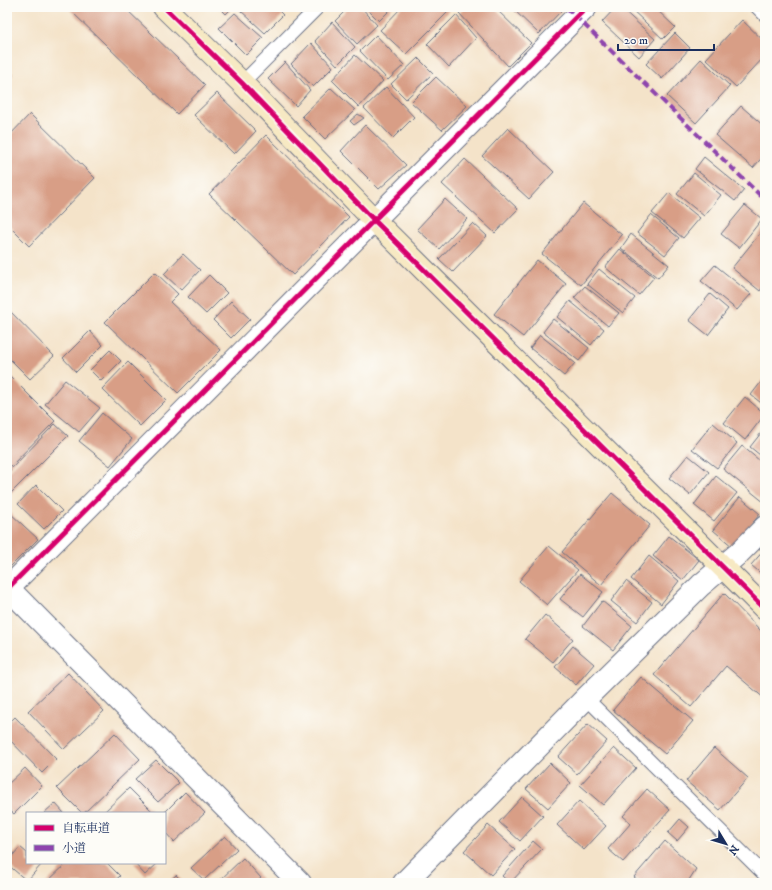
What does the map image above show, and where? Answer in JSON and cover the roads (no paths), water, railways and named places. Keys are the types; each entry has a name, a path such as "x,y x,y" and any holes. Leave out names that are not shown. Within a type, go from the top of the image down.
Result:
{"street":[{"path":"164,7 242,83 374,220 765,609"},
{"path":"300,883 7,588 586,7"},
{"path":"404,883 586,698 692,594 765,527"}],"lane":[{"path":"242,83 318,7"},
{"path":"757,7 765,16"},
{"path":"586,698 765,875"}]}
